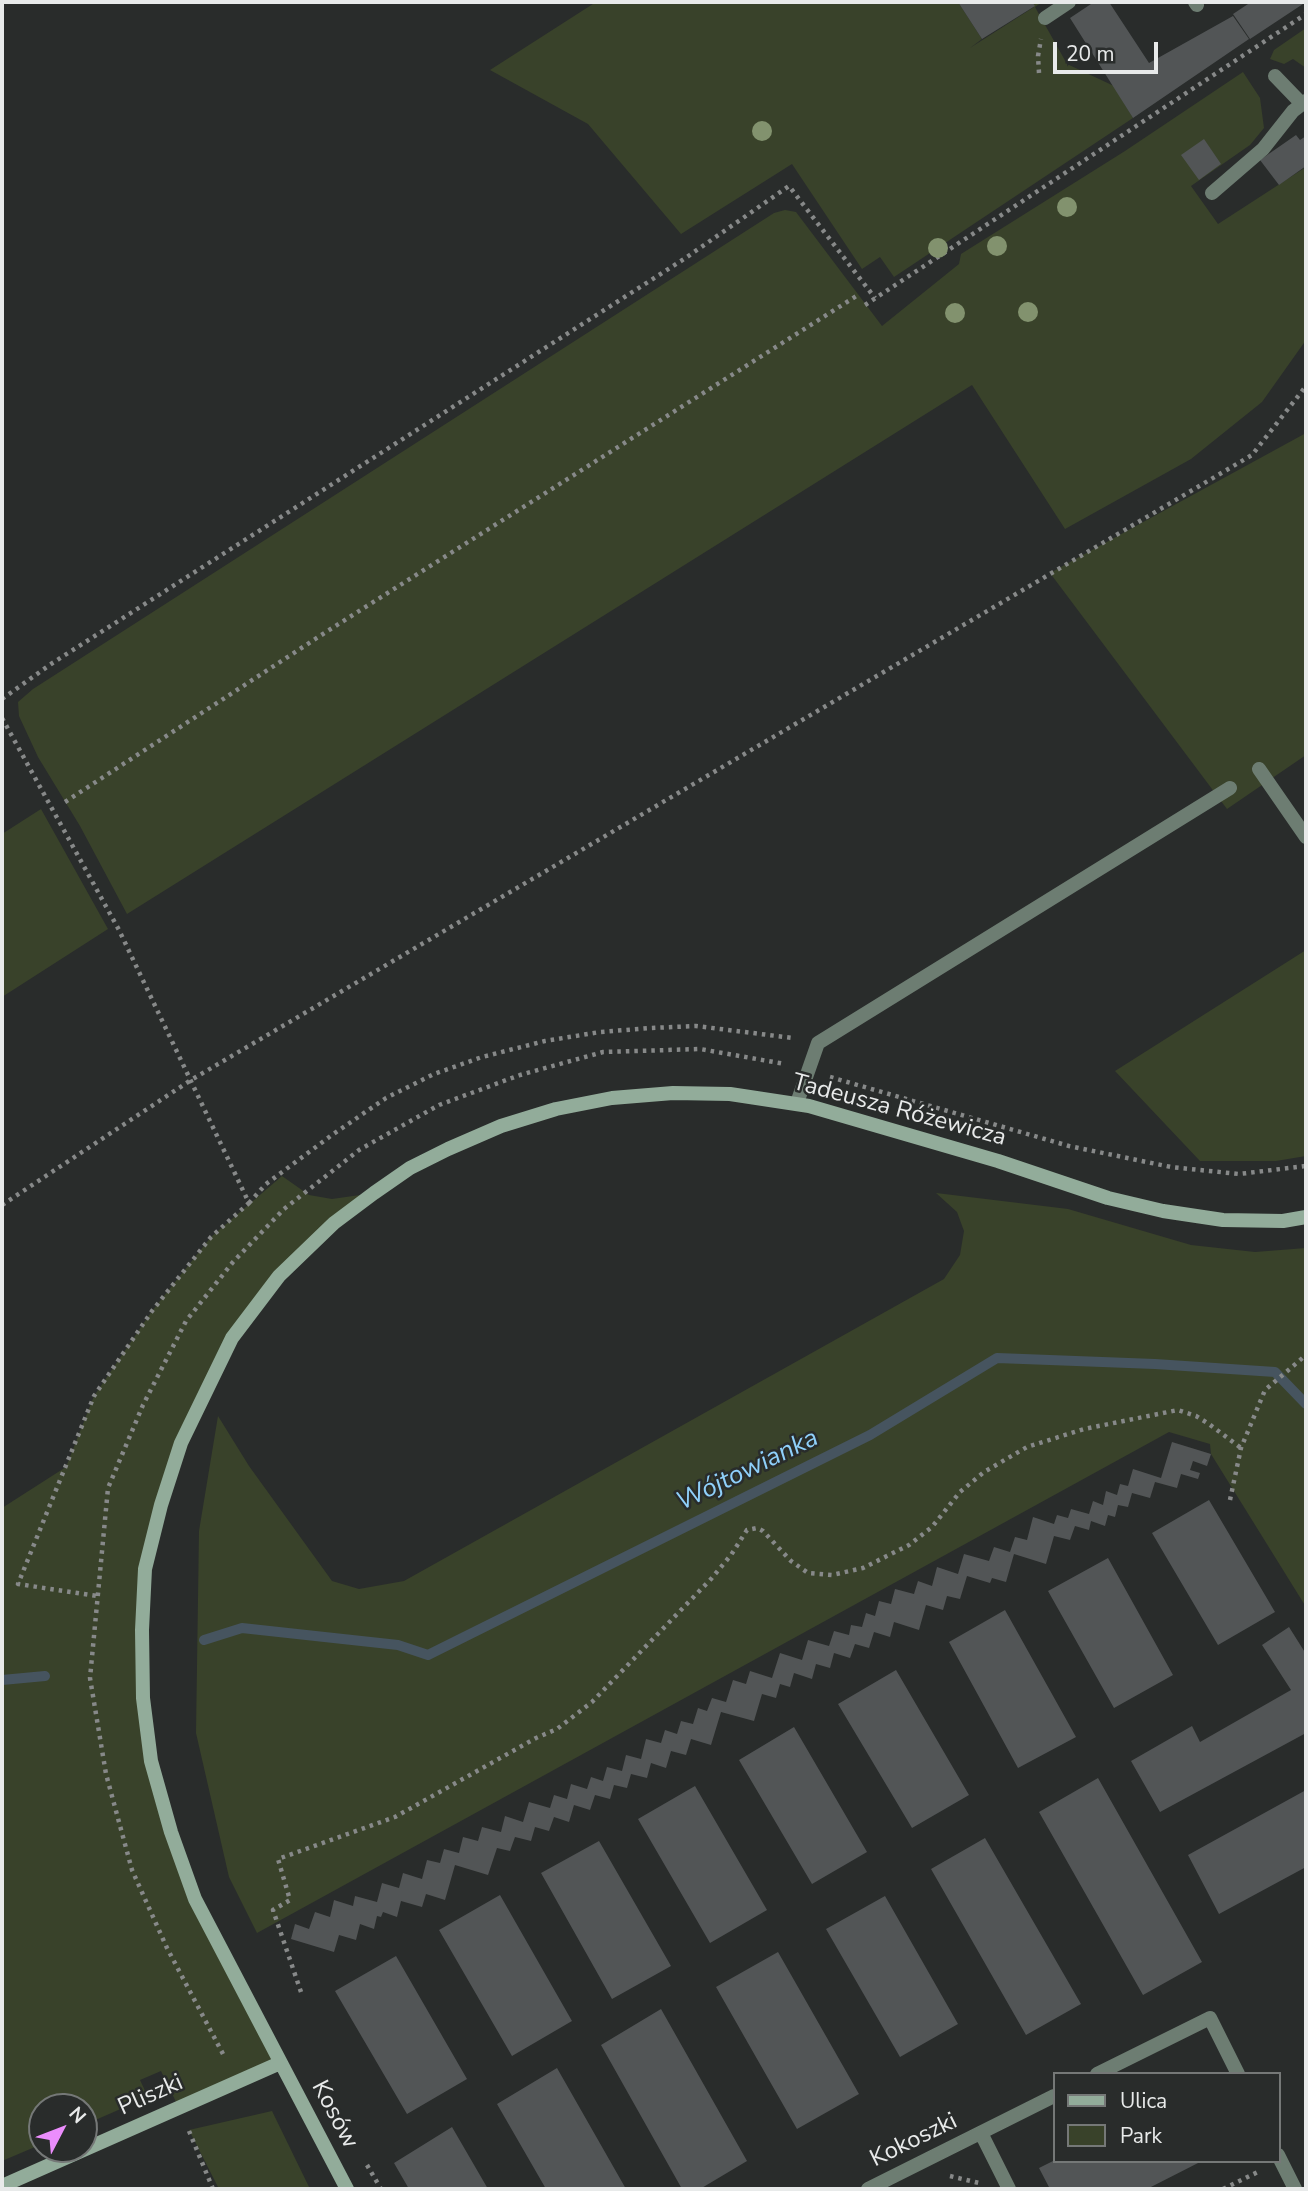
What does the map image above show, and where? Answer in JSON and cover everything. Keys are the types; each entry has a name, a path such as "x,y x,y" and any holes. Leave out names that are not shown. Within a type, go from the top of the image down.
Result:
{"street":[{"path":"1045,18 1069,2"},
{"path":"1212,193 1263,149 1293,111 1304,103 1275,76"},
{"path":"1259,769 1306,837"},
{"path":"797,1103 818,1043 1230,788"},
{"name":"Tadeusza Różewicza","path":"280,2063 195,1899 171,1832 151,1761 143,1698 145,1569 161,1505 181,1443 232,1338 279,1276 334,1223 410,1168 501,1126 612,1098 673,1093 730,1094 797,1103 984,1157 1108,1198 1163,1211 1223,1220 1283,1221 1306,1217"},
{"path":"1101,2072 1210,2018 1236,2072"},
{"name":"Pliszki","path":"2,2186 280,2063"},
{"name":"Kosów","path":"280,2063 347,2189"},
{"name":"Kokoszki","path":"867,2189 1052,2097"},
{"name":"Kokoszki","path":"981,2133 1009,2189"},
{"path":"1280,2158 1296,2189"}],"path":[{"path":"865,304 1306,13"},
{"path":"1040,73 1038,56 1045,18"},
{"path":"2,699 51,664 684,259 789,186 875,298"},
{"path":"65,802 326,632 858,295"},
{"path":"2,1205 191,1080 1252,455 1306,386"},
{"path":"2,718 118,930 250,1203"},
{"path":"97,1596 18,1584 94,1395 152,1311 211,1237 250,1203 266,1184 386,1098 434,1074 482,1057 545,1041 600,1032 651,1028 696,1027 818,1043"},
{"path":"223,2054 162,1937 132,1870 106,1774 90,1678 108,1488 143,1405 186,1321 233,1262 284,1209 359,1150 439,1105 520,1075 603,1052 700,1049 774,1061 1069,1146 1171,1167 1239,1174 1306,1167"},
{"path":"1230,1500 1241,1448 1265,1390 1306,1355"},
{"path":"301,1992 274,1910 290,1900 278,1859 395,1817 536,1738 557,1730 592,1702 711,1579 747,1530 757,1528 763,1531 791,1561 808,1573 832,1575 863,1568 909,1545 932,1527 960,1492 984,1472 1027,1447 1084,1429 1178,1410 1196,1416 1241,1448"},
{"path":"189,2130 213,2189"},
{"path":"1223,2189 1271,2163"},
{"path":"367,2165 381,2189"}],"green space":[{"path":"596,2 958,2 982,39 970,48 1034,7 1032,2 1042,2 1035,7 1067,64 1114,86 1133,118 894,277 880,257 862,269 792,164 681,234 588,124 490,70"},
{"path":"1306,28 1306,68 1293,59 1284,64 1270,59 1274,50"},
{"path":"1243,72 1260,98 1264,128 1250,145 1191,186 1218,224 1306,167 1306,340 1262,402 1191,459 1065,529 972,385 127,914 80,826 38,757 19,716 18,702 33,689 774,213 785,210 796,212 882,326 959,264 961,254 1125,151"},
{"path":"1306,433 1306,755 1227,809 1050,573"},
{"path":"41,809 108,929 2,997 2,834"},
{"path":"1306,950 1306,1156 1276,1161 1200,1161 1115,1071"},
{"path":"282,1176 309,1195 332,1199 374,1193 279,1276 209,1382 145,1569 143,1698 171,1832 280,2063 179,2108 161,2071 140,2080 148,2097 98,2119 98,2093 28,2093 28,2150 2,2161 2,1508 66,1467 94,1396 152,1311 211,1237"},
{"path":"936,1193 1068,1209 1191,1245 1255,1252 1306,1248 1306,1607 1211,1454 1210,1444 1169,1432 257,1933 229,1877 196,1733 199,1531 218,1416 249,1466 332,1581 359,1589 404,1581 944,1279 960,1255 964,1231 957,1212"},
{"path":"272,2111 310,2189 219,2189 189,2130"}],"building":[{"path":"958,2 1032,2 1035,6 982,39"},
{"path":"1094,2 1109,2 1149,63 1233,16 1249,39 1133,118 1070,18"},
{"path":"1251,2 1306,2 1250,39 1233,14"},
{"path":"1296,135 1300,140 1306,136 1306,166 1279,185 1260,160"},
{"path":"1204,139 1221,164 1199,180 1181,155"},
{"path":"1172,1442 1211,1454 1207,1466 1193,1461 1190,1470 1200,1473 1198,1479 1181,1474 1177,1488 1155,1482 1150,1498 1132,1493 1128,1507 1118,1505 1115,1517 1108,1515 1105,1526 1091,1521 1089,1530 1075,1526 1070,1540 1054,1536 1046,1564 1014,1554 1006,1582 992,1578 990,1583 967,1576 960,1599 947,1596 943,1610 926,1605 919,1630 894,1622 890,1637 874,1632 869,1648 855,1644 850,1658 834,1653 830,1668 816,1664 812,1679 794,1673 790,1687 780,1684 776,1698 762,1694 754,1721 721,1712 711,1745 691,1739 686,1755 671,1751 666,1768 651,1763 647,1778 631,1774 627,1788 614,1785 610,1799 595,1795 590,1810 574,1805 569,1822 554,1817 549,1831 535,1827 531,1841 515,1837 510,1851 497,1848 488,1875 455,1865 445,1900 426,1894 422,1907 401,1901 397,1917 383,1912 381,1917 377,1916 374,1929 360,1924 356,1940 339,1935 334,1952 291,1939 295,1924 309,1929 315,1912 330,1917 334,1900 353,1906 355,1896 377,1902 382,1883 399,1888 403,1873 422,1879 427,1860 440,1863 444,1849 459,1853 463,1837 478,1841 482,1827 501,1832 505,1816 523,1822 529,1802 550,1808 554,1795 567,1799 571,1784 587,1789 591,1777 603,1781 607,1767 622,1771 626,1755 641,1759 646,1739 661,1743 665,1730 677,1734 681,1721 693,1724 698,1708 707,1711 712,1698 726,1702 733,1680 746,1684 750,1671 772,1678 780,1653 802,1660 808,1640 829,1646 834,1631 849,1635 851,1625 862,1627 866,1613 875,1616 879,1601 891,1604 895,1589 914,1594 918,1581 932,1586 937,1567 958,1574 964,1554 989,1561 994,1547 1010,1552 1015,1537 1027,1540 1033,1517 1054,1524 1057,1515 1068,1518 1071,1509 1089,1514 1093,1501 1103,1505 1106,1491 1117,1495 1120,1484 1128,1486 1133,1469 1161,1478"},
{"path":"1209,1500 1275,1612 1218,1645 1152,1533"},
{"path":"1108,1558 1173,1675 1114,1708 1048,1591"},
{"path":"1005,1610 1076,1737 1018,1768 949,1642"},
{"path":"1289,1627 1306,1654 1306,1733 1160,1812 1131,1761 1192,1726 1200,1742 1291,1690 1262,1645"},
{"path":"896,1670 969,1795 912,1828 838,1704"},
{"path":"794,1727 867,1852 812,1884 739,1760"},
{"path":"1098,1778 1202,1962 1143,1995 1039,1812"},
{"path":"695,1786 767,1910 710,1943 638,1819"},
{"path":"1306,1790 1306,1867 1219,1914 1188,1855"},
{"path":"985,1838 1081,2004 1026,2035 931,1869"},
{"path":"599,1841 671,1966 612,1999 541,1873"},
{"path":"500,1895 572,2021 512,2056 439,1930"},
{"path":"885,1896 958,2024 900,2057 826,1929"},
{"path":"778,1952 859,2094 797,2129 716,1987"},
{"path":"396,1956 467,2079 407,2114 335,1991"},
{"path":"661,2009 747,2161 700,2189 682,2189 601,2045"},
{"path":"557,2068 626,2189 546,2189 497,2104"},
{"path":"452,2127 488,2189 409,2189 394,2163"},
{"path":"1052,2162 1198,2163 1147,2189 1050,2189 1039,2168"}],"waterway":[{"name":"Wójtowianka","path":"204,1640 242,1628 398,1645 428,1655 870,1435 997,1358 1275,1372 1306,1404"},
{"name":"Wójtowianka","path":"2,1680 45,1676"}]}
